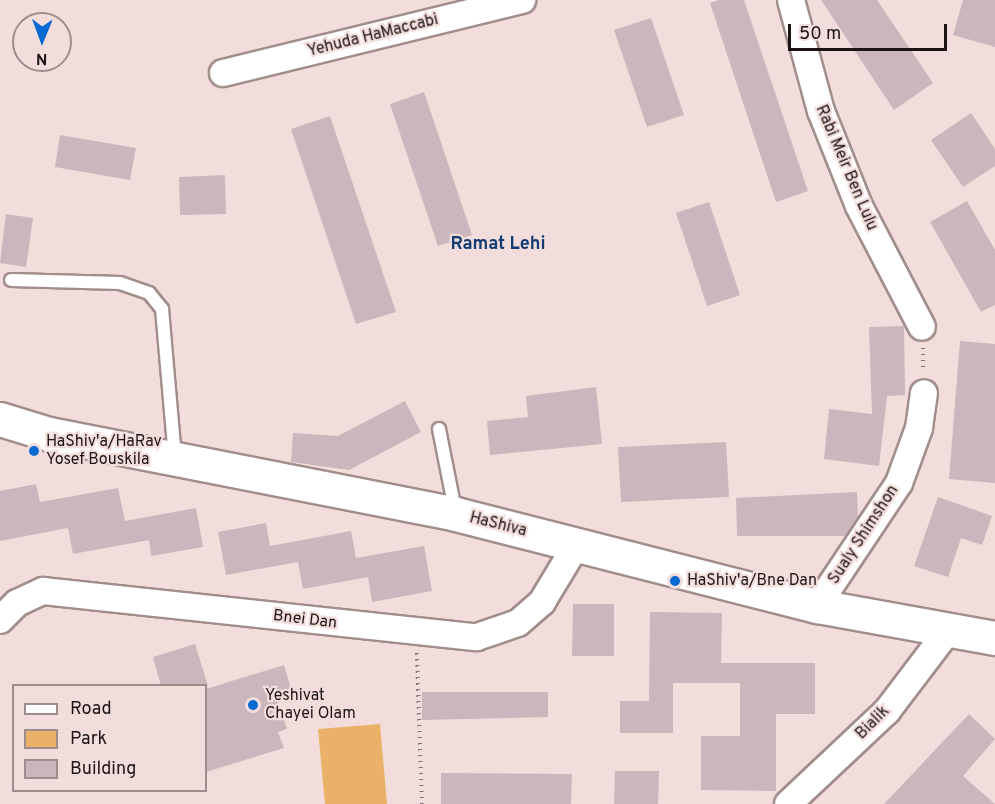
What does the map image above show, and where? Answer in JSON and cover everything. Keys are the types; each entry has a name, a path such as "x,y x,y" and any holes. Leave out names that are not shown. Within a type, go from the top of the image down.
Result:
{"main road":[{"name":"HaShiva","path":"0,419 175,458 456,514 817,606 947,632 995,638"}],"street":[{"name":"Yehuda HaMaccabi","path":"224,73 522,0"},
{"name":"Rabi Meir Ben Lulu","path":"791,0 821,111 860,206 922,327"},
{"name":"Sualy Shimshon","path":"817,606 899,483 919,428 924,393"},
{"name":"Bnei Dan","path":"0,620 17,603 43,591 416,634 477,637 518,622 542,602 577,544"},
{"name":"Bialik","path":"788,804 887,711 947,632"}],"lane":[{"path":"11,280 120,283 149,293 162,309 175,458"},
{"path":"439,429 456,514"}],"path":[{"path":"922,327 924,393"},
{"path":"416,634 422,804"}],"green space":[{"path":"380,724 387,804 325,804 318,729"}],"building":[{"path":"719,0 744,0 808,191 776,202 710,3"},
{"path":"821,0 877,0 933,83 894,110"},
{"path":"963,0 995,0 995,47 953,35"},
{"path":"651,18 684,115 647,127 614,30"},
{"path":"424,92 472,235 438,246 390,104"},
{"path":"971,113 995,149 995,166 963,187 931,140"},
{"path":"330,116 396,312 356,324 291,129"},
{"path":"60,135 136,148 130,180 55,167"},
{"path":"225,175 226,214 180,215 179,177"},
{"path":"967,201 995,250 995,305 981,312 930,222"},
{"path":"709,202 740,295 707,306 676,213"},
{"path":"6,214 33,218 26,267 0,263"},
{"path":"904,326 905,395 887,396 879,466 824,459 829,409 872,414 869,327"},
{"path":"960,341 995,344 995,483 949,479"},
{"path":"596,387 602,444 490,455 487,421 528,417 526,396"},
{"path":"405,401 421,432 349,470 291,462 293,433 338,436"},
{"path":"726,442 729,497 621,502 618,447"},
{"path":"36,484 40,502 118,488 125,521 196,508 203,547 151,556 149,540 73,554 68,528 0,541 0,491"},
{"path":"857,492 858,517 845,536 737,536 736,498"},
{"path":"938,497 992,516 982,545 961,538 948,577 914,566"},
{"path":"266,523 270,546 351,531 356,558 424,546 432,591 372,602 368,577 303,589 298,562 226,575 218,532"},
{"path":"573,604 614,604 614,656 572,656"},
{"path":"650,612 722,613 721,663 815,663 815,714 776,714 776,791 701,790 701,736 740,736 740,683 673,683 673,733 620,733 620,701 649,701"},
{"path":"195,644 208,686 207,684 160,684 153,657"},
{"name":"Yeshivat Chayei Olam","path":"284,665 291,689 276,694 287,729 278,732 284,748 207,772 207,689"},
{"path":"422,692 548,692 548,717 422,720"},
{"path":"969,714 995,739 963,776 995,804 884,804"},
{"path":"615,771 659,771 658,804 614,804"},
{"path":"441,773 572,774 571,804 441,804"}],"place":[{"name":"HaShiv'a/HaRav Yosef Bouskila","path":"34,451"},
{"name":"HaShiv'a/Bne Dan","path":"675,581"},
{"name":"Yeshivat Chayei Olam","path":"253,705"}],"district":[{"name":"Ramat Lehi","path":"498,245"}]}
